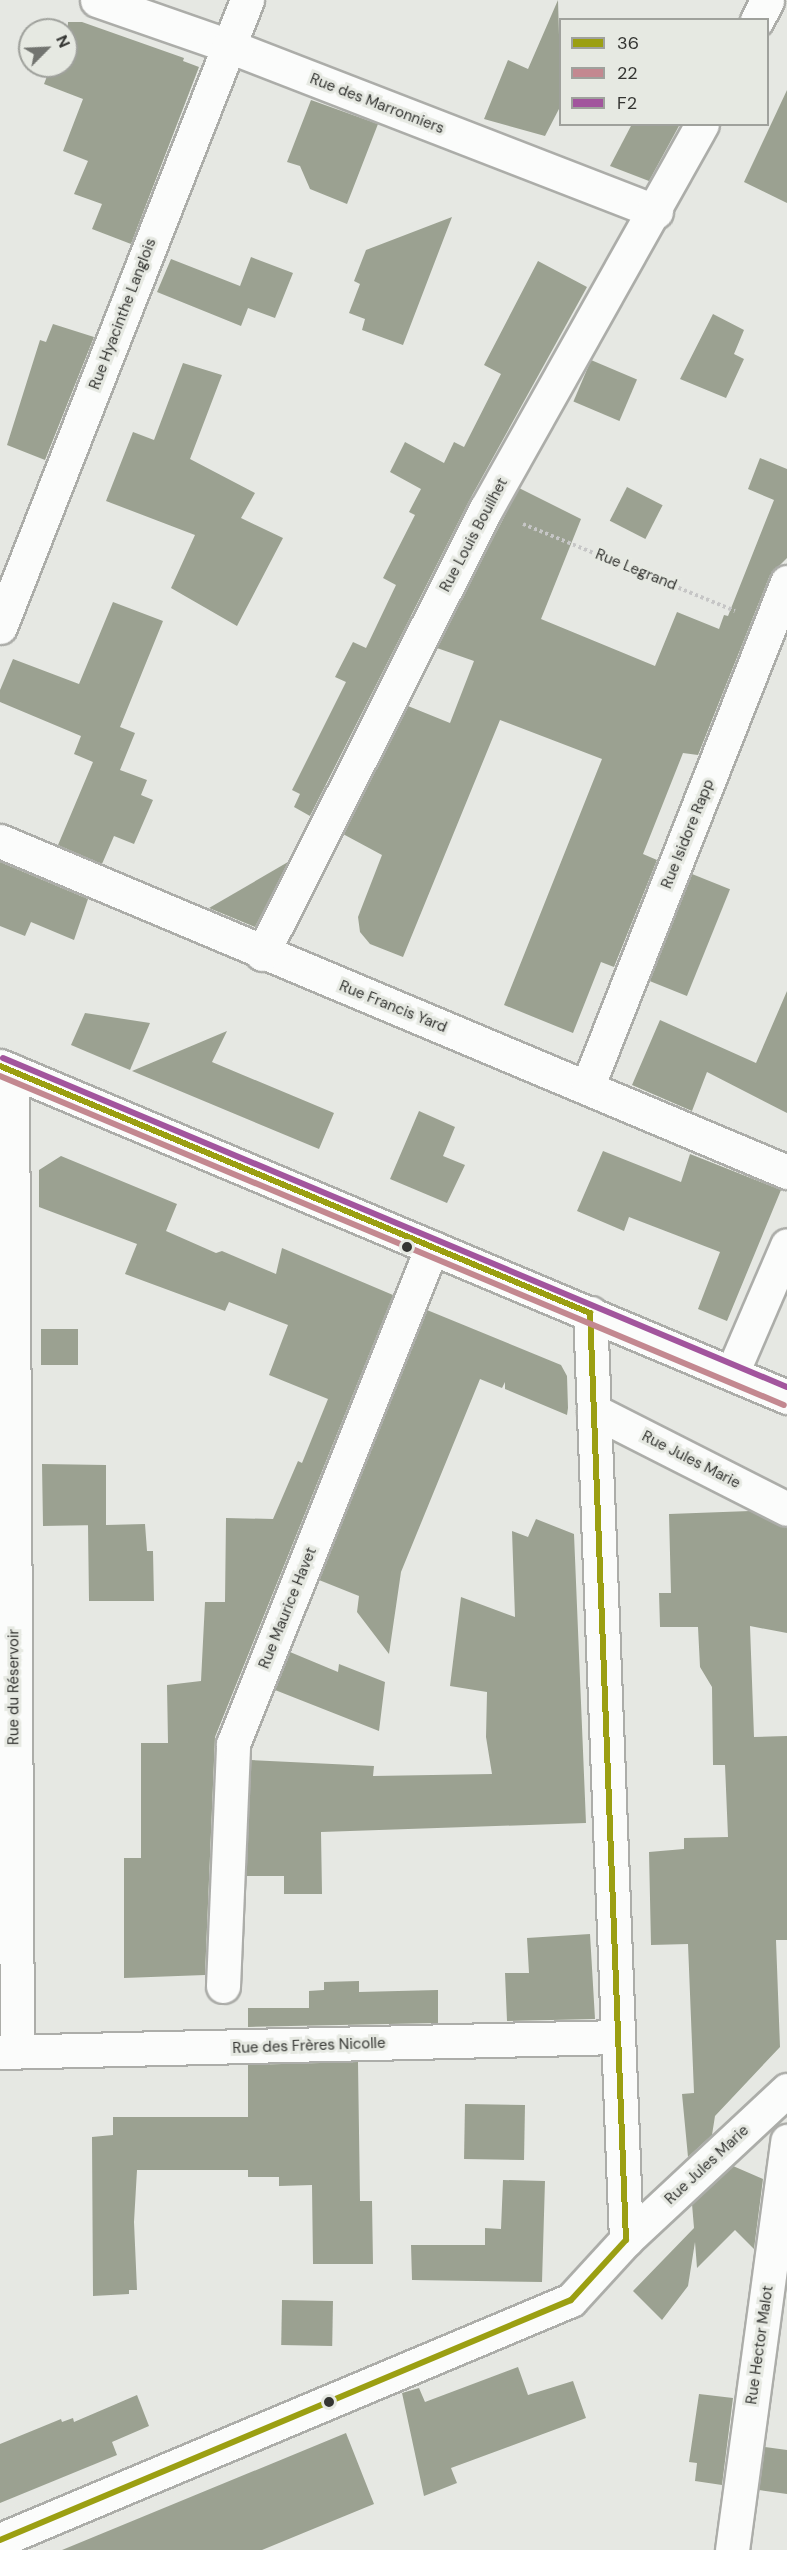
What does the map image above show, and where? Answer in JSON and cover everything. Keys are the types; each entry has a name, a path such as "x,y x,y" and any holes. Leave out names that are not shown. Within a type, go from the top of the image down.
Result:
{"street":[{"name":"Rue des Marronniers","path":"97,0 229,46 656,212"},
{"name":"Rue Hyacinthe Langlois","path":"4,607 248,0"},
{"path":"758,18 767,0"},
{"name":"Rue Louis Bouilhet","path":"262,954 486,508 656,212 701,126"},
{"name":"Rue Isidore Rapp","path":"588,1085 787,582"},
{"name":"Rue Francis Yard","path":"0,841 262,954 588,1085 787,1172"},
{"path":"6,1068 787,1397"},
{"name":"Rue du Réservoir","path":"6,1068 8,2051"},
{"path":"732,1373 787,1245"},
{"name":"Rue Maurice Havet","path":"223,1986 233,1744 432,1247"},
{"path":"590,1313 626,2240"},
{"name":"Rue Jules Marie","path":"594,1411 787,1509"},
{"name":"Rue des Frères Nicolle","path":"8,2051 618,2037"},
{"name":"Rue Jules Marie","path":"0,2540 571,2300 626,2240 787,2090"},
{"name":"Rue Hector Malot","path":"732,2550 787,2141"}],"path":[{"name":"Rue Legrand","path":"486,508 770,625"}],"building":[{"path":"558,0 559,109 545,136 484,119 508,60 528,69"},
{"path":"78,22 184,58 183,61 199,67 131,244 92,229 102,204 74,194 88,161 63,151 83,99 44,84 46,78 78,78"},
{"path":"787,90 787,203 744,182"},
{"path":"311,100 378,124 347,204 310,189 300,166 287,162"},
{"path":"631,126 679,126 649,181 610,166"},
{"path":"452,217 403,345 362,330 365,319 349,313 360,284 354,281 366,250"},
{"path":"251,257 293,273 275,318 248,308 241,326 157,292 171,259 240,286"},
{"path":"538,261 587,287 469,501 310,816 294,807 300,794 292,790 346,682 335,677 353,642 366,648 396,585 383,578 415,515 409,512 421,489 390,472 405,442 444,463 454,442 464,447 501,374 484,365"},
{"path":"713,314 744,330 734,354 744,359 726,398 680,379"},
{"path":"53,324 94,337 45,460 7,445 40,340 46,342"},
{"path":"591,360 637,380 619,421 573,401"},
{"path":"183,363 222,375 190,459 255,493 241,518 283,538 237,626 171,588 195,535 106,501 133,432 154,440"},
{"path":"760,458 787,469 787,558 770,575 698,755 683,753 643,854 657,860 614,967 601,962 573,1033 504,1005 602,759 500,720 403,957 370,944 360,932 358,917 382,855 343,834 408,706 450,723 474,661 437,648 519,488 581,519 541,619 655,666 677,612 719,629 724,615 728,616 774,500 748,489"},
{"path":"627,487 663,505 645,539 610,521"},
{"path":"113,602 163,621 120,727 135,733 120,770 147,780 141,795 153,800 134,844 114,836 102,864 58,845 93,762 74,754 81,736 0,702 0,690 13,659 79,684"},
{"path":"0,862 88,899 74,940 31,922 25,936 0,926"},
{"path":"288,862 255,927 209,908"},
{"path":"692,874 730,889 687,996 649,981"},
{"path":"787,991 787,1113 707,1072 692,1111 632,1085 660,1020 756,1063"},
{"path":"85,1013 150,1023 130,1070 71,1045"},
{"path":"227,1031 212,1062 334,1113 319,1149 132,1071"},
{"path":"419,1111 455,1127 443,1156 465,1165 447,1203 390,1179"},
{"path":"603,1151 681,1182 690,1154 781,1190 727,1321 698,1309 720,1252 629,1217 624,1231 577,1211"},
{"path":"61,1156 177,1204 166,1231 216,1253 222,1251 276,1274 282,1248 393,1295 215,1737 205,1975 124,1978 124,1858 141,1858 141,1743 168,1743 167,1685 201,1681 205,1602 225,1602 226,1518 273,1519 298,1461 302,1463 328,1399 269,1375 288,1325 229,1302 225,1311 125,1274 137,1244 39,1207 39,1170"},
{"path":"427,1310 561,1365 567,1376 568,1408 567,1415 505,1389 505,1382 502,1388 480,1379 401,1572 389,1654 357,1612 359,1596 319,1580"},
{"path":"41,1329 78,1329 78,1365 41,1365"},
{"path":"42,1464 106,1465 106,1525 145,1524 147,1551 153,1551 154,1601 89,1601 88,1525 43,1526"},
{"path":"750,1511 787,1528 787,1633 750,1626 754,1737 787,1736 787,1940 776,1940 780,2047 715,2116 712,2135 688,2157 682,2094 694,2093 688,1944 651,1945 649,1852 684,1849 684,1838 728,1837 725,1765 713,1765 712,1687 700,1667 698,1627 660,1627 659,1593 671,1593 669,1514"},
{"path":"536,1519 574,1534 586,1823 321,1832 322,1894 284,1894 284,1876 246,1876 251,1760 374,1766 373,1776 492,1774 486,1737 487,1692 450,1686 461,1597 515,1617 512,1531 528,1537"},
{"path":"290,1652 338,1672 339,1664 385,1682 379,1731 275,1690"},
{"path":"590,1934 595,2019 507,2021 505,1973 529,1973 527,1938"},
{"path":"359,1981 359,1992 438,1990 438,2023 248,2027 248,2008 309,2008 309,1991 324,1990 324,1982"},
{"path":"358,2062 360,2201 372,2201 373,2264 313,2264 312,2185 279,2186 279,2177 248,2177 248,2170 137,2170 134,2222 137,2290 129,2290 129,2294 93,2296 92,2137 113,2135 113,2117 248,2117 248,2065"},
{"path":"465,2104 525,2105 524,2160 464,2159"},
{"path":"733,2166 763,2179 754,2249 735,2230 697,2268 695,2242 688,2286 662,2320 633,2291 694,2228 692,2204"},
{"path":"503,2180 545,2181 542,2282 412,2280 411,2245 485,2245 485,2228 501,2229"},
{"path":"282,2300 333,2301 332,2346 281,2345"},
{"path":"518,2367 528,2395 573,2381 586,2418 451,2468 457,2483 424,2496 402,2393 419,2388 425,2402"},
{"path":"699,2394 733,2398 722,2485 695,2481 697,2463 689,2462"},
{"path":"137,2395 149,2426 112,2442 117,2455 0,2503 0,2444 61,2419 62,2422 73,2418 74,2422"},
{"path":"346,2433 374,2504 262,2550 62,2550"},
{"path":"765,2447 787,2450 787,2494 759,2490"}],"transit line":[{"name":"F2","path":"3,1058 787,1387"},
{"name":"36","path":"0,1066 590,1313"},
{"name":"22","path":"0,1076 784,1405"},
{"name":"36","path":"0,2540 571,2300 626,2240 590,1313"}]}
